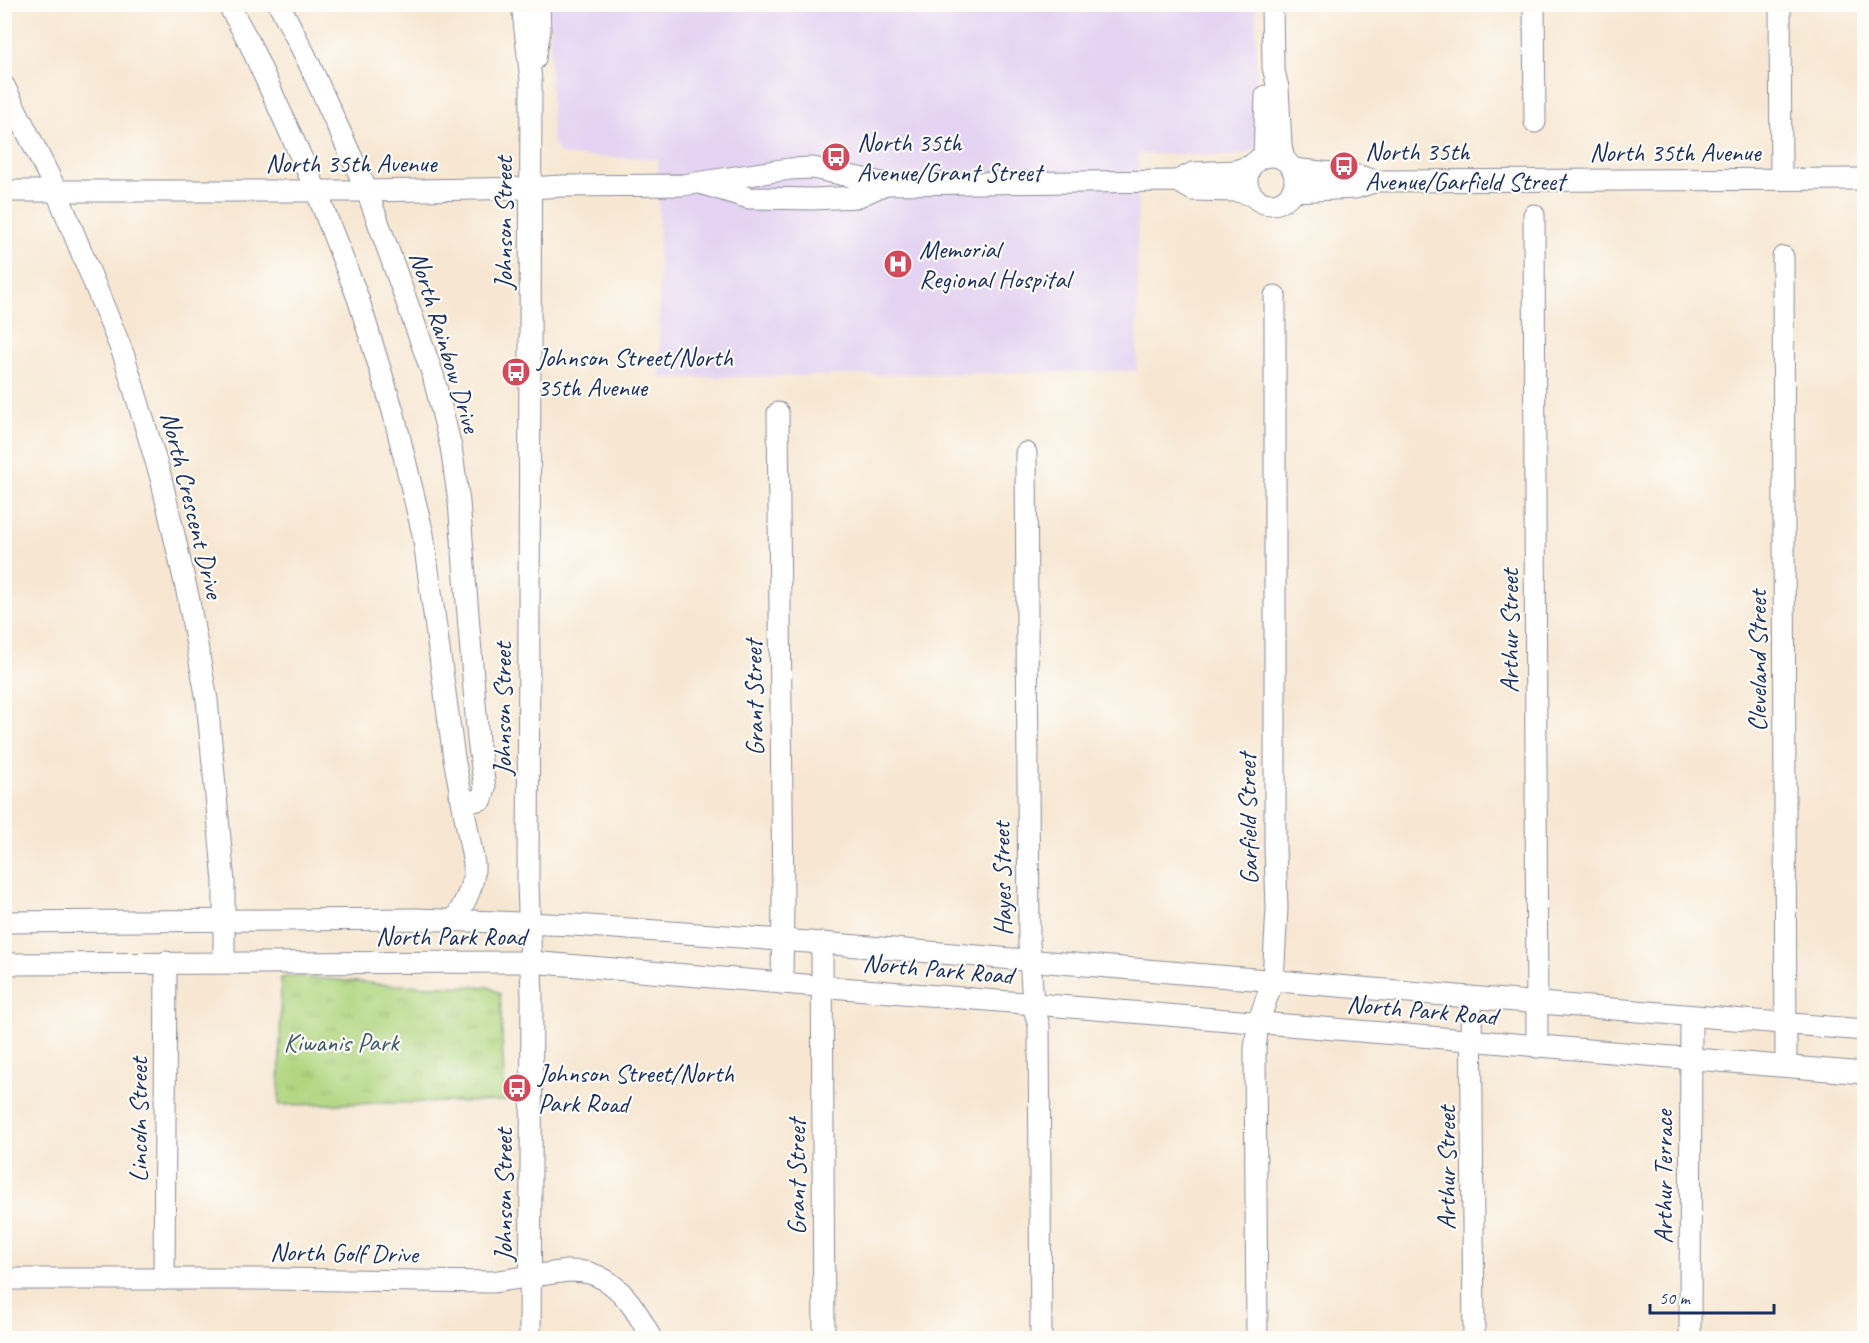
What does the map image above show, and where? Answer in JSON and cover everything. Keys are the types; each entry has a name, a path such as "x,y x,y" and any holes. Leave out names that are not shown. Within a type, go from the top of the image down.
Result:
{"street":[{"path":"228,4 249,42 316,190 358,298 390,399 423,534 460,794 474,856 475,873 472,888 455,920"},
{"name":"North Rainbow Drive","path":"279,4 306,57 367,191 433,375 451,447 459,502 478,740 485,788 482,799 469,802 460,794"},
{"name":"Johnson Street","path":"522,4 531,80 528,882 532,998 530,1338"},
{"name":"Johnson Street","path":"531,80 540,30 539,4"},
{"path":"1272,4 1273,67 1278,88 1281,145 1273,163 1247,181 1248,188 1257,201 1274,205 1289,198 1296,176 1273,163"},
{"path":"1534,4 1535,122"},
{"path":"1780,4 1781,178"},
{"name":"North Crescent Drive","path":"4,86 56,190 124,356 161,478 186,585 207,700 224,882 224,962"},
{"name":"North 35th Avenue","path":"4,191 367,191 683,185 789,169 813,168 886,184 1177,181 1193,173 1234,171 1273,163 1359,176 1377,181 1864,178"},
{"name":"North 35th Avenue","path":"1177,181 1193,190 1237,191 1252,195"},
{"name":"North 35th Avenue","path":"1293,191 1355,189 1377,181"},
{"name":"North 35th Avenue","path":"698,183 749,198 857,197 886,184"},
{"name":"Arthur Street","path":"1534,215 1537,1047"},
{"name":"Cleveland Street","path":"1783,257 1786,1065"},
{"name":"Garfield Street","path":"1257,1338 1255,1049 1258,1023 1273,980 1277,908 1275,848 1275,296"},
{"name":"Grant Street","path":"778,412 782,983"},
{"name":"Hayes Street","path":"1026,453 1029,932 1033,1004 1039,1026 1041,1338"},
{"name":"North Park Road","path":"4,922 455,920 529,922 822,943 1864,1030"},
{"name":"Grant Street","path":"822,943 824,1338"},
{"name":"Lincoln Street","path":"164,1279 166,962"},
{"name":"North Park Road","path":"4,964 530,962 1864,1073"},
{"name":"Arthur Street","path":"1472,997 1474,1338"},
{"name":"Arthur Terrace","path":"1690,1338 1691,1016"},
{"name":"North Golf Drive","path":"4,1280 492,1282 567,1271 596,1275 615,1287 631,1305 651,1338"}],"shaded area":[{"name":"Memorial Regional Hospital","path":"549,5 1256,5 1256,147 1248,153 1233,156 1138,154 1137,371 660,378 658,159 567,156 558,152 552,141"}],"green space":[{"name":"Kiwanis Park","path":"292,976 390,985 489,987 500,994 505,1101 279,1105 281,978"}],"place":[{"name":"North 35th Avenue/Grant Street","path":"836,157"},
{"name":"North 35th Avenue/Garfield Street","path":"1344,166"},
{"name":"Memorial Regional Hospital","path":"898,264"},
{"name":"Johnson Street/North 35th Avenue","path":"516,372"},
{"name":"Johnson Street/North Park Road","path":"517,1088"}]}
